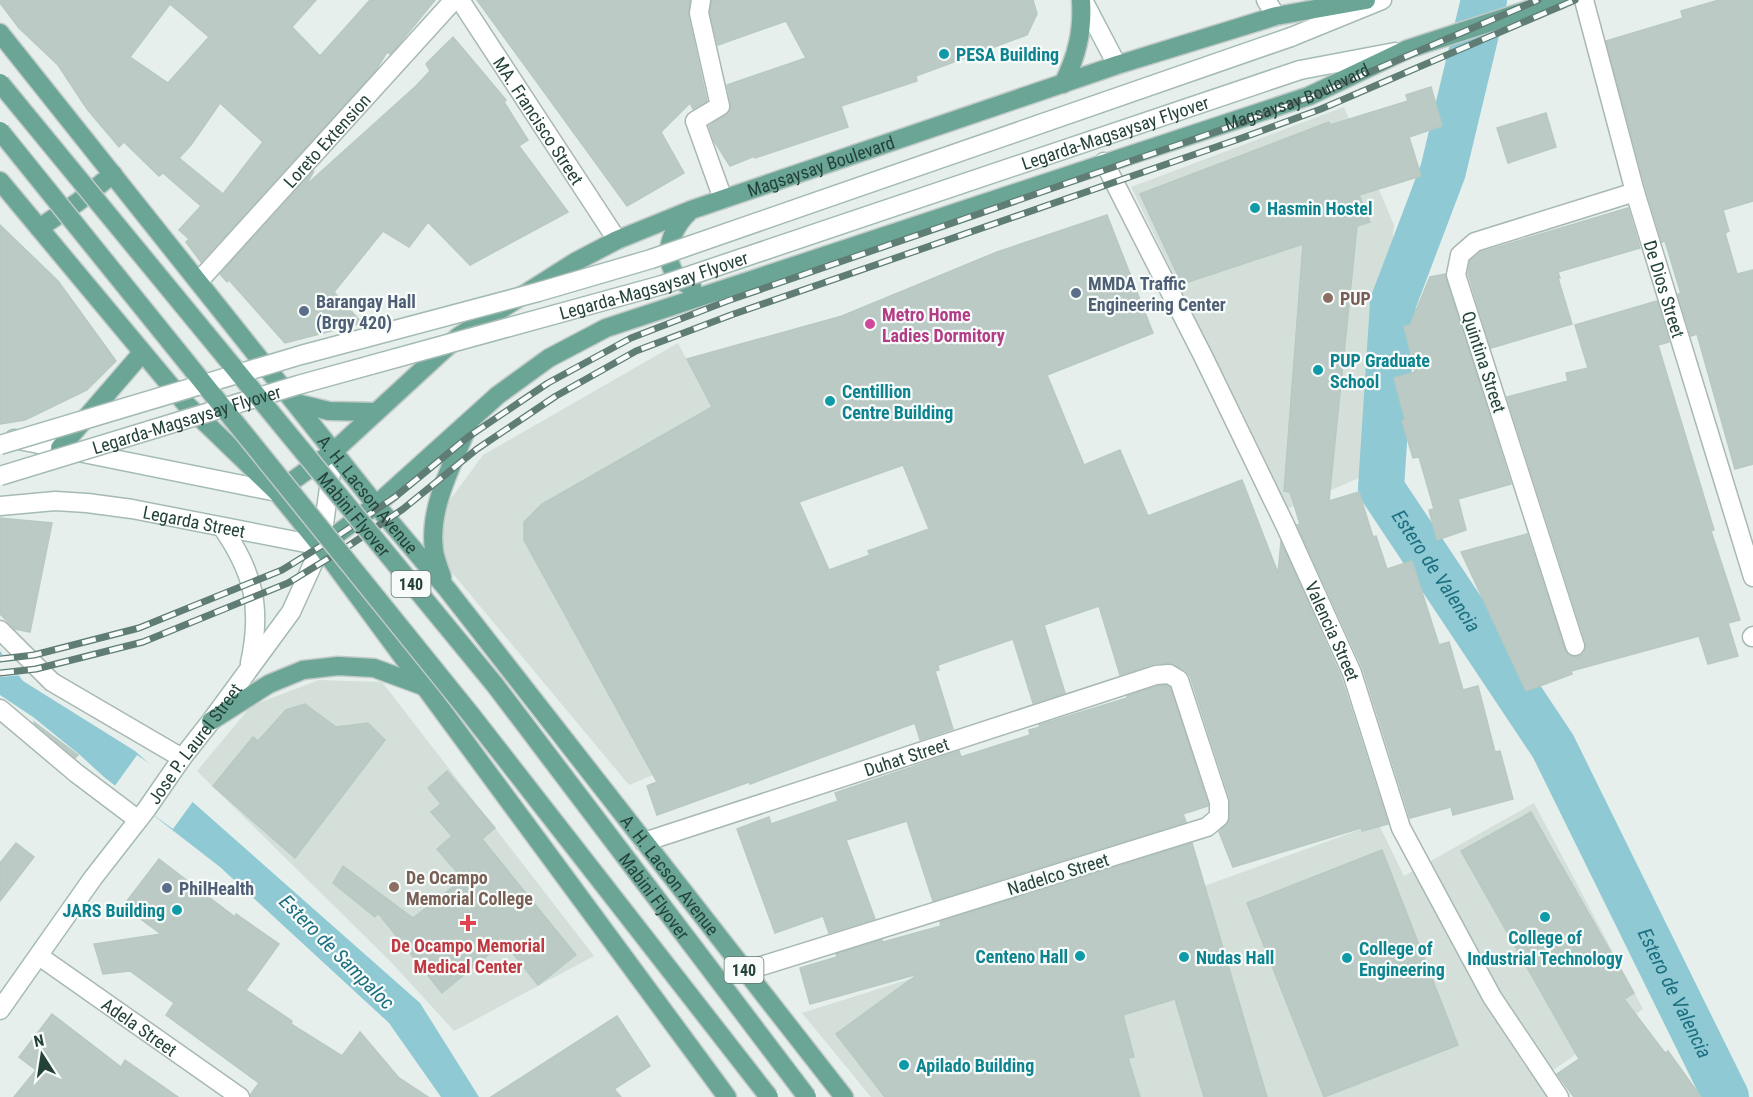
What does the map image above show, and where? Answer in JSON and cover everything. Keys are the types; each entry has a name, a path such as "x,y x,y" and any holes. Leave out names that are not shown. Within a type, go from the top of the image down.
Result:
{"main road":[{"path":"1063,84 1080,41 1082,0"},
{"name":"Magsaysay Boulevard","path":"334,451 459,336 574,262 617,240 691,210 865,149 1063,84 1271,8 1366,0"},
{"name":"Magsaysay Boulevard","path":"376,505 471,419 524,375 580,340 619,322 1309,96 1408,49 1550,3"},
{"name":"A. H. Lacson Avenue","path":"0,33 376,505 447,590 844,1097"},
{"name":"Mabini Flyover","path":"0,83 495,685 807,1097"},
{"name":"Mabini Flyover","path":"0,130 472,716 769,1097"},
{"path":"39,228 78,202 113,174"},
{"name":"140","path":"0,181 185,403 277,492 321,546 727,1097"},
{"path":"691,210 678,223 671,236 669,252 671,264 677,276 687,285 714,292"},
{"path":"60,448 142,353"},
{"path":"296,403 329,411 376,412"},
{"path":"447,590 434,552 433,531 441,493 471,419"},
{"path":"277,492 334,451"},
{"path":"321,546 376,505"},
{"path":"211,721 269,684 303,670 338,666 374,668 424,686"}],"street":[{"name":"Loreto Extension","path":"199,281 454,0"},
{"name":"MA. Francisco Street","path":"460,0 617,240"},
{"path":"701,0 699,13 720,106 695,121 723,199"},
{"path":"1082,0 1117,65"},
{"name":"Legarda-Magsaysay Flyover","path":"0,445 301,355 538,292 651,259 1291,37 1382,0"},
{"name":"De Dios Street","path":"1584,0 1635,192 1753,577"},
{"name":"Magsaysay Boulevard","path":"1300,70 1408,49"},
{"name":"Legarda-Magsaysay Flyover","path":"0,476 298,385 662,285 1300,70"},
{"name":"Valencia Street","path":"1104,162 1203,356 1285,525 1352,673 1401,828 1492,997 1559,1097"},
{"name":"Quintina Street","path":"1575,646 1456,275 1460,255 1475,242 1635,192"},
{"path":"0,439 60,448 277,492"},
{"name":"Jose P. Laurel Street","path":"0,1010 93,878 291,612 321,546 334,451"},
{"name":"Legarda Street","path":"0,506 55,501 87,503 132,509 321,546"},
{"path":"222,527 243,560 254,594 255,644 250,668"},
{"path":"0,630 52,682 182,758"},
{"name":"Duhat Street","path":"644,842 1145,678 1169,674"},
{"name":"Nadelco Street","path":"744,971 1207,827 1219,817 1220,802 1179,680 1169,674"},
{"path":"0,709 76,773 141,815"},
{"name":"Adela Street","path":"39,956 240,1097"}],"shaded area":[{"path":"1344,107 1394,225 1373,472 1287,509 1131,187"},
{"path":"678,343 774,526 653,775 629,785 439,557 447,504 483,455"},
{"path":"319,680 382,682 594,956 454,1031 392,963 197,771 251,706"},
{"path":"1534,803 1643,1009 1537,1081 1549,1097 871,1097 802,1013 1204,886 1378,823 1404,876"}],"water":[{"name":"Estero de Sampaloc","path":"0,651 23,681 135,751 420,1003 479,1097 441,1097 389,1023 220,867 104,777 33,717 0,695"}],"pier":[{"path":"6,654 22,675 0,677 0,655"},
{"path":"137,755 169,777 194,800 173,829 114,787"}],"building":[{"path":"0,0 316,0 292,27 320,56 370,0 435,0 390,54 387,52 376,70 201,262 186,242 189,239 179,230 201,206 163,173 159,176 124,142 119,147 87,109 58,65 19,28","holes":["170,4 209,37 168,83 130,57","220,103 263,142 223,194 179,158 191,145"]},
{"path":"477,0 690,0 688,15 707,101 693,109 690,103 661,132 684,173 627,206"},
{"path":"712,0 1033,0 1037,14 1027,35 916,76 917,81 841,106 848,127 730,166 714,141 709,126 730,111 727,85 806,58 786,21 718,45 710,13"},
{"path":"1719,0 1753,0 1753,201 1723,210 1729,231 1725,233 1737,274 1753,270 1753,464 1735,469 1697,334 1691,336 1665,241 1662,242 1646,189 1606,41 1683,18 1681,11"},
{"path":"453,37 506,100 504,102 528,140 519,146 568,212 470,265 428,222 409,247 383,231 334,292 362,323 285,343 229,280 227,282 220,274 314,171 305,186 416,86 430,71 426,64"},
{"path":"1431,87 1442,126 1409,137 1421,176 1359,195 1370,222 1357,226 1329,501 1359,492 1373,537 1376,536 1387,569 1412,561 1439,645 1449,642 1463,690 1478,686 1495,752 1500,751 1513,799 1453,815 1451,807 1410,818 1363,669 1297,525 1300,524 1290,492 1284,491 1303,244 1182,284 1140,194 1329,122 1330,125 1408,101 1406,95"},
{"path":"1546,113 1556,147 1508,163 1497,128"},
{"path":"1628,208 1640,248 1558,272 1572,324 1491,348 1468,274 1470,261 1481,252"},
{"path":"1107,215 1153,333 1047,375 1084,465 1120,450 1148,516 1242,480 1278,573 1281,542 1341,677 1388,824 1362,831 1361,828 1233,867 1219,832 1229,821 1230,799 1190,676 1185,670 1168,663 1153,664 1120,675 1099,606 1044,625 1065,693 1033,703 1013,639 938,665 939,670 935,671 953,729 920,740 915,723 750,784 749,782 657,815 647,786 657,782 524,540 524,522 542,504 712,407 687,359 842,316 997,252","holes":["903,465 929,529 868,551 870,555 829,570 799,502"]},
{"path":"0,225 58,281 116,361 87,390 25,420 0,424"},
{"path":"1445,274 1511,484 1458,499 1466,530 1437,540 1429,510 1434,509 1419,457 1413,458 1402,421 1405,420 1394,378 1415,372 1404,326 1410,325 1430,277"},
{"path":"1657,301 1669,342 1658,345 1714,530 1711,531 1740,620 1728,623 1738,656 1708,664 1699,636 1571,671 1572,674 1526,691 1461,552 1527,534 1565,650 1568,655 1578,657 1584,653 1586,643 1507,397 1568,381 1566,373 1588,368 1575,325"},
{"path":"0,518 52,523 30,632 15,629 0,614"},
{"path":"1166,685 1170,687 1208,804 1208,806 1183,814 1186,822 933,901 907,821 846,840 875,919 829,933 823,916 775,933 737,829 769,817 771,824 838,801 835,793 959,751 961,757 1030,735 1029,730 1040,727 1039,725"},
{"path":"305,704 336,727 368,723 385,740 295,858 213,786 253,737 258,741 286,710"},
{"path":"34,722 78,755 75,758"},
{"path":"447,771 495,828 482,839 576,955 538,985 504,942 442,993 378,913 375,917 333,883 343,866 413,918 463,879 437,849 452,836 431,812 441,804 428,788"},
{"name":"College of Industrial Technology","path":"1531,812 1634,993 1624,999 1665,1053 1668,1051 1701,1097 1574,1097 1557,1074 1579,1059 1461,851"},
{"path":"16,843 34,857 0,901 0,863"},
{"path":"1192,843 1267,1097 1204,1097 1175,999 1123,1015 1134,1057 1128,1058 1140,1097 885,1097 836,1034 918,974 810,1004 800,968 882,940 883,942 941,926 940,922"},
{"name":"College of Engineering","path":"1382,850 1458,1045 1324,1097 1247,903"},
{"path":"159,859 235,917 236,914 279,944 246,990 292,1021 291,1024 342,1056 360,1032 399,1078 428,1097 251,1097 259,1083 166,1015 174,1003 130,971 103,974 94,944 161,934 123,906"},
{"path":"52,1014 121,1067 125,1060 178,1097 14,1097 36,1070 19,1057"},
{"path":"617,1016 650,1066 614,1089 621,1097 491,1097"}],"waterway":[{"name":"Estero de Valencia","path":"1484,0 1443,171 1393,303 1381,488 1553,746 1726,1097"}],"railway":[{"path":"0,659 34,655 139,628 282,570 395,497 468,437 548,383 631,338 727,301 1316,95 1538,0"},
{"path":"0,673 36,669 143,642 288,583 403,509 477,449 556,396 636,351 731,315 1321,109 1575,0"}],"place":[{"name":"PESA Building","path":"944,54"},
{"name":"Hasmin Hostel","path":"1255,208"},
{"name":"MMDA Traffic Engineering Center","path":"1076,293"},
{"name":"PUP","path":"1328,298"},
{"name":"Barangay Hall (Brgy 420)","path":"304,311"},
{"name":"Metro Home Ladies Dormitory","path":"870,324"},
{"name":"PUP Graduate School","path":"1318,370"},
{"name":"Centillion Centre Building","path":"830,401"},
{"name":"De Ocampo Memorial College","path":"394,887"},
{"name":"PhilHealth","path":"167,888"},
{"name":"JARS Building","path":"177,910"},
{"name":"College of Industrial Technology","path":"1545,917"},
{"name":"De Ocampo Memorial Medical Center","path":"468,923"},
{"name":"Centeno Hall","path":"1080,956"},
{"name":"Nudas Hall","path":"1184,957"},
{"name":"College of Engineering","path":"1347,958"},
{"name":"Apilado Building","path":"904,1065"}]}
